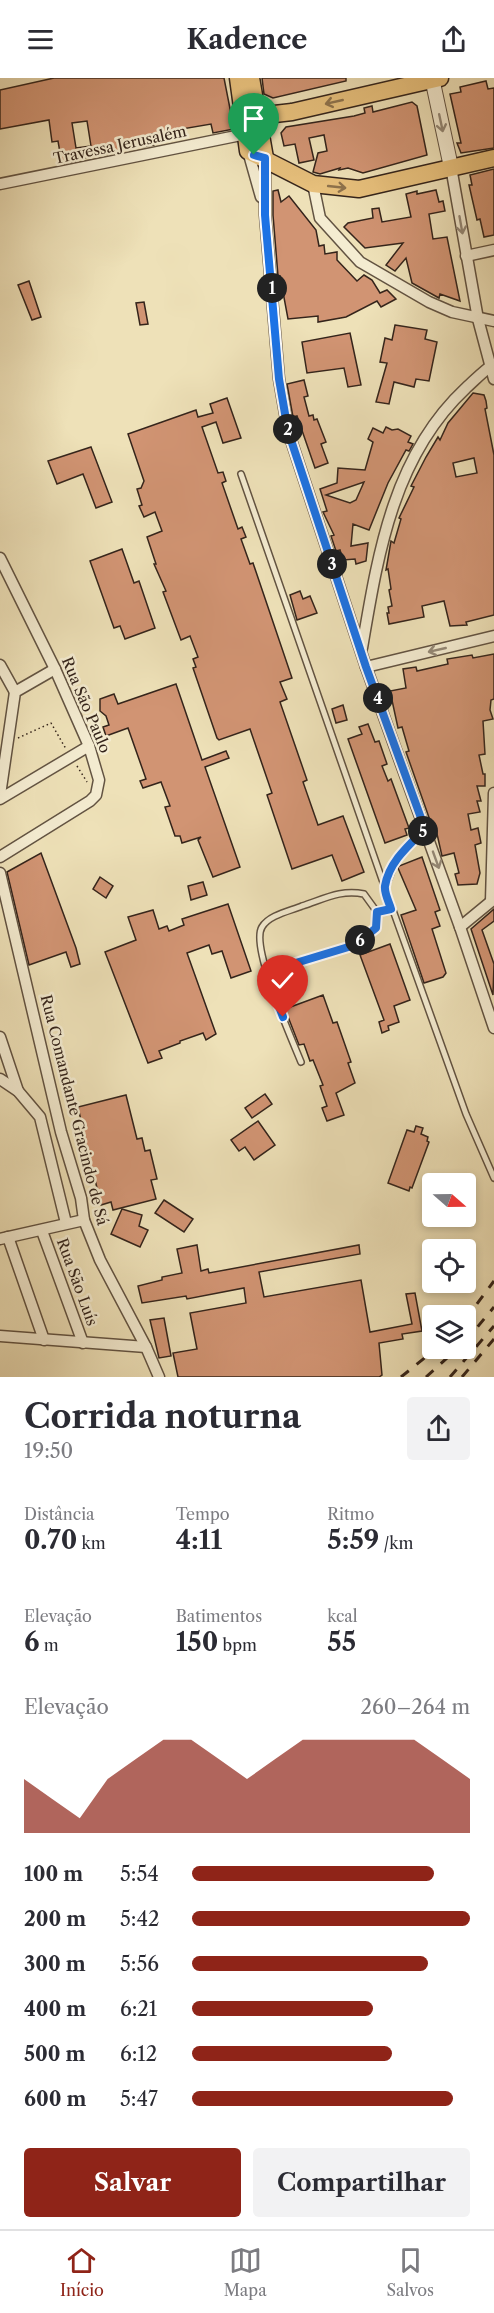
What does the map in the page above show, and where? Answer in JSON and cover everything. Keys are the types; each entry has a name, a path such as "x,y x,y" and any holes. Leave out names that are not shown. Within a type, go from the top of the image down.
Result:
{"main road":[{"path":"238,78 265,158"},
{"path":"251,78 247,143 265,158 313,184 359,189 494,158"},
{"path":"250,116 292,112 434,78"}],"street":[{"path":"434,78 478,319 494,379"},
{"path":"247,143 265,215"},
{"name":"Travessa Jerusalém","path":"0,184 247,143"},
{"path":"265,158 265,215 279,379 288,431 366,667 494,1028"},
{"path":"313,184 320,218 360,262 429,303 478,319 494,321"},
{"path":"466,256 494,250"},
{"path":"361,651 377,558 394,499 411,461 442,413 492,365"},
{"name":"Rua São Paulo","path":"0,558 56,669 89,746 99,780 96,795"},
{"path":"366,667 494,636"},
{"path":"0,665 15,692 2,763 0,797"},
{"path":"15,692 56,669"},
{"path":"0,797 89,746"},
{"path":"460,927 493,900 494,793"},
{"path":"0,856 90,801 96,795"},
{"name":"Rua Comandante Gracindo de Sá","path":"0,873 61,1132 81,1198 84,1220 100,1260 146,1347 159,1377"},
{"path":"0,1037 18,1091"},
{"path":"0,1079 18,1091 40,1117 66,1223"},
{"path":"44,1340 4,1238 84,1220"},
{"name":"Rua São Luís","path":"42,1231 83,1343"},
{"path":"0,1336 146,1347"}],"lane":[{"path":"241,474 391,909 466,1114 494,1178"},
{"path":"385,888 398,856 425,829"},
{"path":"266,972 355,945 376,928 377,912 364,894 348,891 282,914 263,924 258,936 266,972 301,1062"},
{"path":"377,912 391,909"}],"path":[{"path":"8,738 18,738 51,723 96,795"}],"building":[{"path":"54,78 224,78 234,129 213,133 211,124 152,134 154,145 143,147 142,143 122,146 123,151 62,164 58,141 52,142 49,120 0,129 0,90","holes":["87,121 91,146 76,148 72,123"]},
{"path":"262,78 346,78 346,81 273,98 264,94"},
{"path":"486,81 488,89 494,88 494,148 461,153 457,143 461,143 450,94 461,92 460,87"},
{"path":"412,102 417,106 427,155 363,173 348,168 339,170 340,168 320,174 313,172 318,153 327,151 324,135 309,138 314,160 299,163 295,144 284,146 281,133 286,127 354,116 365,113 364,108 372,106 373,112"},
{"path":"494,169 494,235 484,237 480,219 477,220 469,185 472,185 470,175"},
{"path":"278,190 281,202 289,196 316,230 319,246 324,245 325,254 337,252 337,260 357,281 364,275 372,280 380,293 387,290 396,299 381,307 377,301 346,317 318,322 318,316 288,319 280,276 278,276 273,215 273,191"},
{"path":"436,190 439,202 443,201 445,211 429,214 433,239 447,237 460,301 440,294 439,298 412,283 406,258 395,271 386,265 403,243 365,248 344,227 348,223 373,218 372,209 379,208 382,222 411,217 406,194"},
{"path":"29,281 41,317 32,320 18,285"},
{"path":"144,302 148,324 140,325 136,303"},
{"path":"395,325 427,330 425,339 437,342 429,381 416,379 414,387 394,382 389,404 376,402 387,363 380,362 385,338 392,340"},
{"path":"350,333 361,385 348,387 344,368 307,373 302,342"},
{"path":"304,380 308,396 304,397 309,416 313,415 314,420 317,419 326,442 321,444 328,463 315,468 297,416 293,417 287,384"},
{"path":"473,393 484,395 494,455 494,615 466,622 467,625 450,626 444,601 422,606 424,617 389,624 388,607 392,606 388,569 386,570 391,541 394,543 401,519 399,518 414,487 411,486 448,423","holes":["474,458 477,473 456,477 453,463"]},
{"path":"227,398 241,438 223,443 216,422 202,427 218,473 223,472 226,481 222,483 238,529 242,527 246,537 241,539 250,564 253,563 292,678 280,682 287,699 280,702 307,780 303,782 318,825 343,816 364,872 342,881 332,855 292,869 267,795 272,793 250,729 219,740 217,738 193,668 196,667 193,659 198,657 190,636 181,640 163,592 166,591 154,564 156,564 147,537 162,531 155,512 144,517 139,506 142,505 137,489 141,488 144,481 128,434 196,410 198,417 213,413 210,404"},
{"path":"386,427 392,430 398,429 411,436 408,442 413,444 409,451 406,450 388,483 369,530 353,524 351,546 368,543 366,561 356,564 355,559 343,560 340,550 336,551 331,536 334,535 323,512 327,511 320,489 337,483 338,468 365,470 373,442 368,439 372,430 373,428 383,433","holes":["364,482 356,500 350,503 326,495"]},
{"path":"91,447 112,502 96,508 83,474 57,484 48,461"},
{"path":"122,549 134,583 139,581 155,628 125,639 120,626 114,628 90,561"},
{"path":"300,591 303,599 310,596 317,613 297,620 290,595"},
{"path":"494,654 494,699 491,700 490,710 493,719 483,721 485,754 479,755 483,774 485,774 485,786 477,786 481,801 477,801 480,812 468,814 471,830 478,828 481,843 475,845 480,873 477,884 458,885 455,874 459,873 454,853 442,856 435,825 432,826 406,752 409,751 402,727 398,728 390,691 406,688 403,669 416,667 417,671 448,664 447,659"},
{"path":"176,684 202,760 226,751 229,758 205,767 240,867 213,877 198,840 201,837 182,843 180,836 175,836 165,807 170,806 161,782 143,788 140,781 146,779 128,728 106,736 103,727 109,725 106,716 100,711 100,699 114,694 118,704"},
{"path":"343,705 347,720 336,723 332,709"},
{"path":"368,724 375,742 379,741 387,764 382,766 388,781 391,779 409,828 405,829 407,835 385,843 348,739 362,734 359,727"},
{"path":"41,853 76,948 80,964 71,967 66,952 29,965 7,872"},
{"path":"422,857 440,910 435,912 440,926 432,929 446,973 443,977 424,983 401,915 416,910 398,868"},
{"path":"100,877 113,886 106,898 93,889"},
{"path":"203,882 207,895 191,900 188,886"},
{"path":"228,904 251,971 231,978 222,951 212,954 209,945 187,953 216,1034 206,1040 203,1033 180,1041 180,1043 159,1051 162,1058 148,1063 105,952 136,940 128,917 153,910 159,929 167,926 169,931 184,925 182,919"},
{"path":"494,909 494,921 482,930 494,964 493,995 471,929"},
{"path":"390,944 410,1000 394,1006 399,1022 388,1026 389,1030 382,1033 379,1022 384,1020 360,955"},
{"path":"323,995 333,1023 337,1022 351,1062 348,1063 355,1083 336,1093 344,1115 327,1121 322,1108 327,1106 320,1086 323,1085 304,1044 299,1045 285,1009"},
{"path":"265,1094 272,1104 252,1118 245,1108"},
{"path":"126,1095 137,1139 142,1138 145,1151 150,1150 157,1179 151,1180 156,1199 113,1210 111,1202 101,1205 92,1167 88,1168 82,1144 86,1143 78,1107"},
{"path":"258,1121 275,1145 254,1160 245,1147 239,1151 231,1140"},
{"path":"416,1126 423,1128 421,1134 428,1137 429,1142 409,1191 388,1183 407,1130 414,1132"},
{"path":"164,1200 193,1219 184,1232 155,1213"},
{"path":"122,1209 142,1215 139,1226 148,1230 140,1247 111,1234"},
{"path":"197,1245 201,1271 208,1269 209,1273 359,1245 360,1254 259,1272 264,1297 361,1280 370,1332 412,1324 406,1294 415,1293 422,1331 402,1334 403,1339 379,1343 382,1375 379,1377 178,1377 173,1353 197,1349 190,1313 246,1303 244,1288 187,1299 186,1296 142,1303 138,1286 162,1280 162,1277 182,1273 177,1249"},
{"path":"164,1318 171,1356 159,1358 150,1320"}],"railway":[{"path":"476,1305 494,1281"},
{"path":"476,1329 494,1307"},
{"path":"450,1377 494,1326"},
{"path":"462,1377 494,1339"},
{"path":"401,1377 423,1359"},
{"path":"426,1377 446,1359"}],"route":[{"path":"254,155 265,158 265,215 279,379 288,431 366,667 425,829 398,856 393,865 385,888 391,909 377,912 376,928 355,945 266,972 283,1017"}]}
